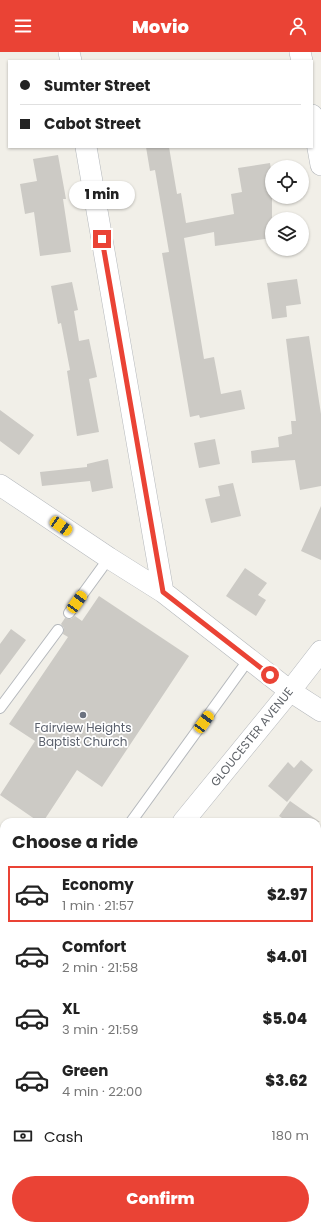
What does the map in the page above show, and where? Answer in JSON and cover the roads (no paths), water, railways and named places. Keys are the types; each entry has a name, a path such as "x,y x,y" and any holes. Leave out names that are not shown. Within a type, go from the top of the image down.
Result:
{"street":[{"path":"313,121 321,165"},
{"path":"86,148 163,592"},
{"path":"0,485 109,558 163,592 290,691 321,711"},
{"name":"GLOUCESTER AVENUE","path":"186,818 321,651"}],"lane":[{"path":"69,613 109,558"},
{"path":"0,708 58,630"},
{"path":"134,818 249,659"}],"place":[{"name":"Fairview Heights Baptist Church","path":"83,715"}]}
